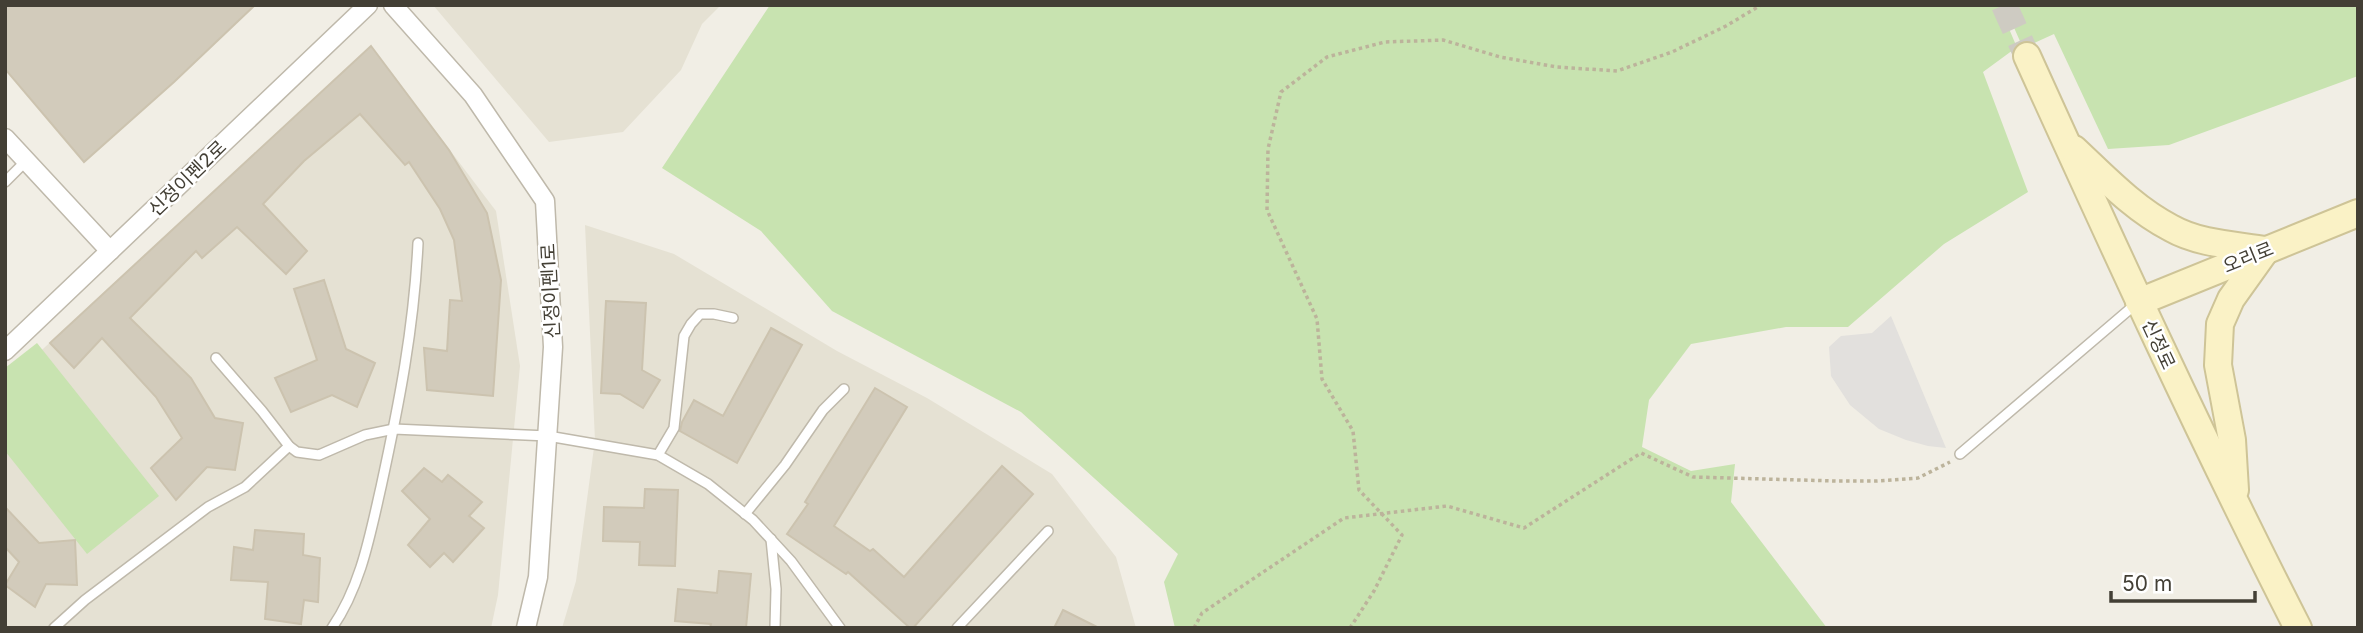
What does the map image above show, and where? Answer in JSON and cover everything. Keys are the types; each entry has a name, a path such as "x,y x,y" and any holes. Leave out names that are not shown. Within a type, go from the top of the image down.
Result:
{"main road":[{"name":"신정로","path":"2027,56 2139,302 2236,506 2298,628"},
{"path":"2066,142 2147,214 2172,229 2200,239 2266,250 2231,299 2220,324 2218,365 2232,440 2236,506"},
{"name":"오리로","path":"2139,302 2358,213"}],"street":[{"name":"신정이펜2로","path":"5,351 368,5"},
{"name":"신정이펜1로","path":"393,5 473,95 545,201 553,347 538,577 526,628"},
{"path":"5,138 110,251"}],"lane":[{"path":"5,182 26,161"},
{"path":"332,628 345,609 365,558 394,429 415,298 418,243"},
{"path":"1960,454 2139,302"},
{"path":"658,455 674,428 684,336 700,314 733,317"},
{"path":"216,358 289,446 297,452 319,455 365,435 394,429 548,436 658,455 708,484 745,514 771,539 812,588 840,628"},
{"path":"745,514 785,465 823,410 844,389"},
{"path":"54,628 85,600 208,506 245,487 289,446"},
{"path":"957,628 1048,531"},
{"path":"771,539 776,589 775,628"}],"path":[{"path":"1350,628 1374,591 1402,535 1359,490 1353,430 1322,379 1317,319 1267,210 1268,149 1281,93 1327,57 1385,42 1443,40 1500,57 1546,65 1617,71 1672,52 1726,26 1761,5"},
{"path":"1194,628 1202,613 1344,518 1447,506 1524,528 1642,453 1693,477 1876,481 1918,478 1946,465 1960,454"}],"shaded area":[{"path":"433,5 721,5 702,24 681,70 623,132 549,142"},
{"path":"371,46 496,211 520,366 498,595 491,628 5,628 5,384"},
{"path":"585,225 674,254 837,351 927,398 1052,474 1116,557 1136,628 562,628 576,581 595,440"},
{"path":"1891,316 1946,448 1906,440 1879,429 1850,405 1831,376 1829,347 1841,336 1872,333"}],"green space":[{"path":"770,5 1999,5 2018,50 2013,50 1983,72 2028,192 1944,244 1848,327 1786,327 1691,344 1649,400 1642,447 1691,471 1735,464 1731,502 1827,628 1175,628 1164,582 1178,554 1021,412 832,311 761,231 662,168"},
{"path":"2004,5 2358,5 2358,76 2169,145 2108,149 2054,34 2023,48"},
{"path":"37,343 159,496 87,554 5,451 5,368"}],"building":[{"path":"5,5 255,5 84,162 5,69"},
{"path":"371,46 449,150 487,213 501,280 493,396 427,390 424,348 447,351 450,300 462,301 454,240 440,209 409,162 405,165 360,114 304,161 263,204 307,251 286,274 237,227 202,258 196,251 130,318 191,378 215,418 243,423 235,470 207,467 176,500 151,468 182,438 156,397 102,338 74,368 50,343"},
{"path":"324,280 346,349 375,363 357,407 332,395 291,412 275,378 317,360 294,289"},
{"path":"606,301 646,303 642,370 660,380 643,408 620,394 601,393"},
{"path":"771,328 802,345 737,463 680,431 682,422 694,400 723,416"},
{"path":"875,388 907,407 834,526 870,551 873,549 904,577 1002,466 1033,494 913,628 848,572 846,574 787,534 808,504 805,502"},
{"path":"424,468 442,482 448,475 482,502 469,516 484,528 453,562 444,553 430,567 408,545 430,519 402,491"},
{"path":"645,489 678,490 675,566 639,565 640,542 603,541 604,507 644,508"},
{"path":"5,507 39,543 75,540 77,585 46,584 35,607 5,585 19,562 5,547"},
{"path":"255,530 304,534 303,555 320,558 318,602 304,600 301,624 265,619 268,582 231,580 234,547 253,550"},
{"path":"719,571 751,574 746,628 710,628 711,624 675,621 678,589 717,593"},
{"path":"1063,610 1099,628 1054,628"}],"tunnel":[{"path":"2004,5 2027,56"}]}
